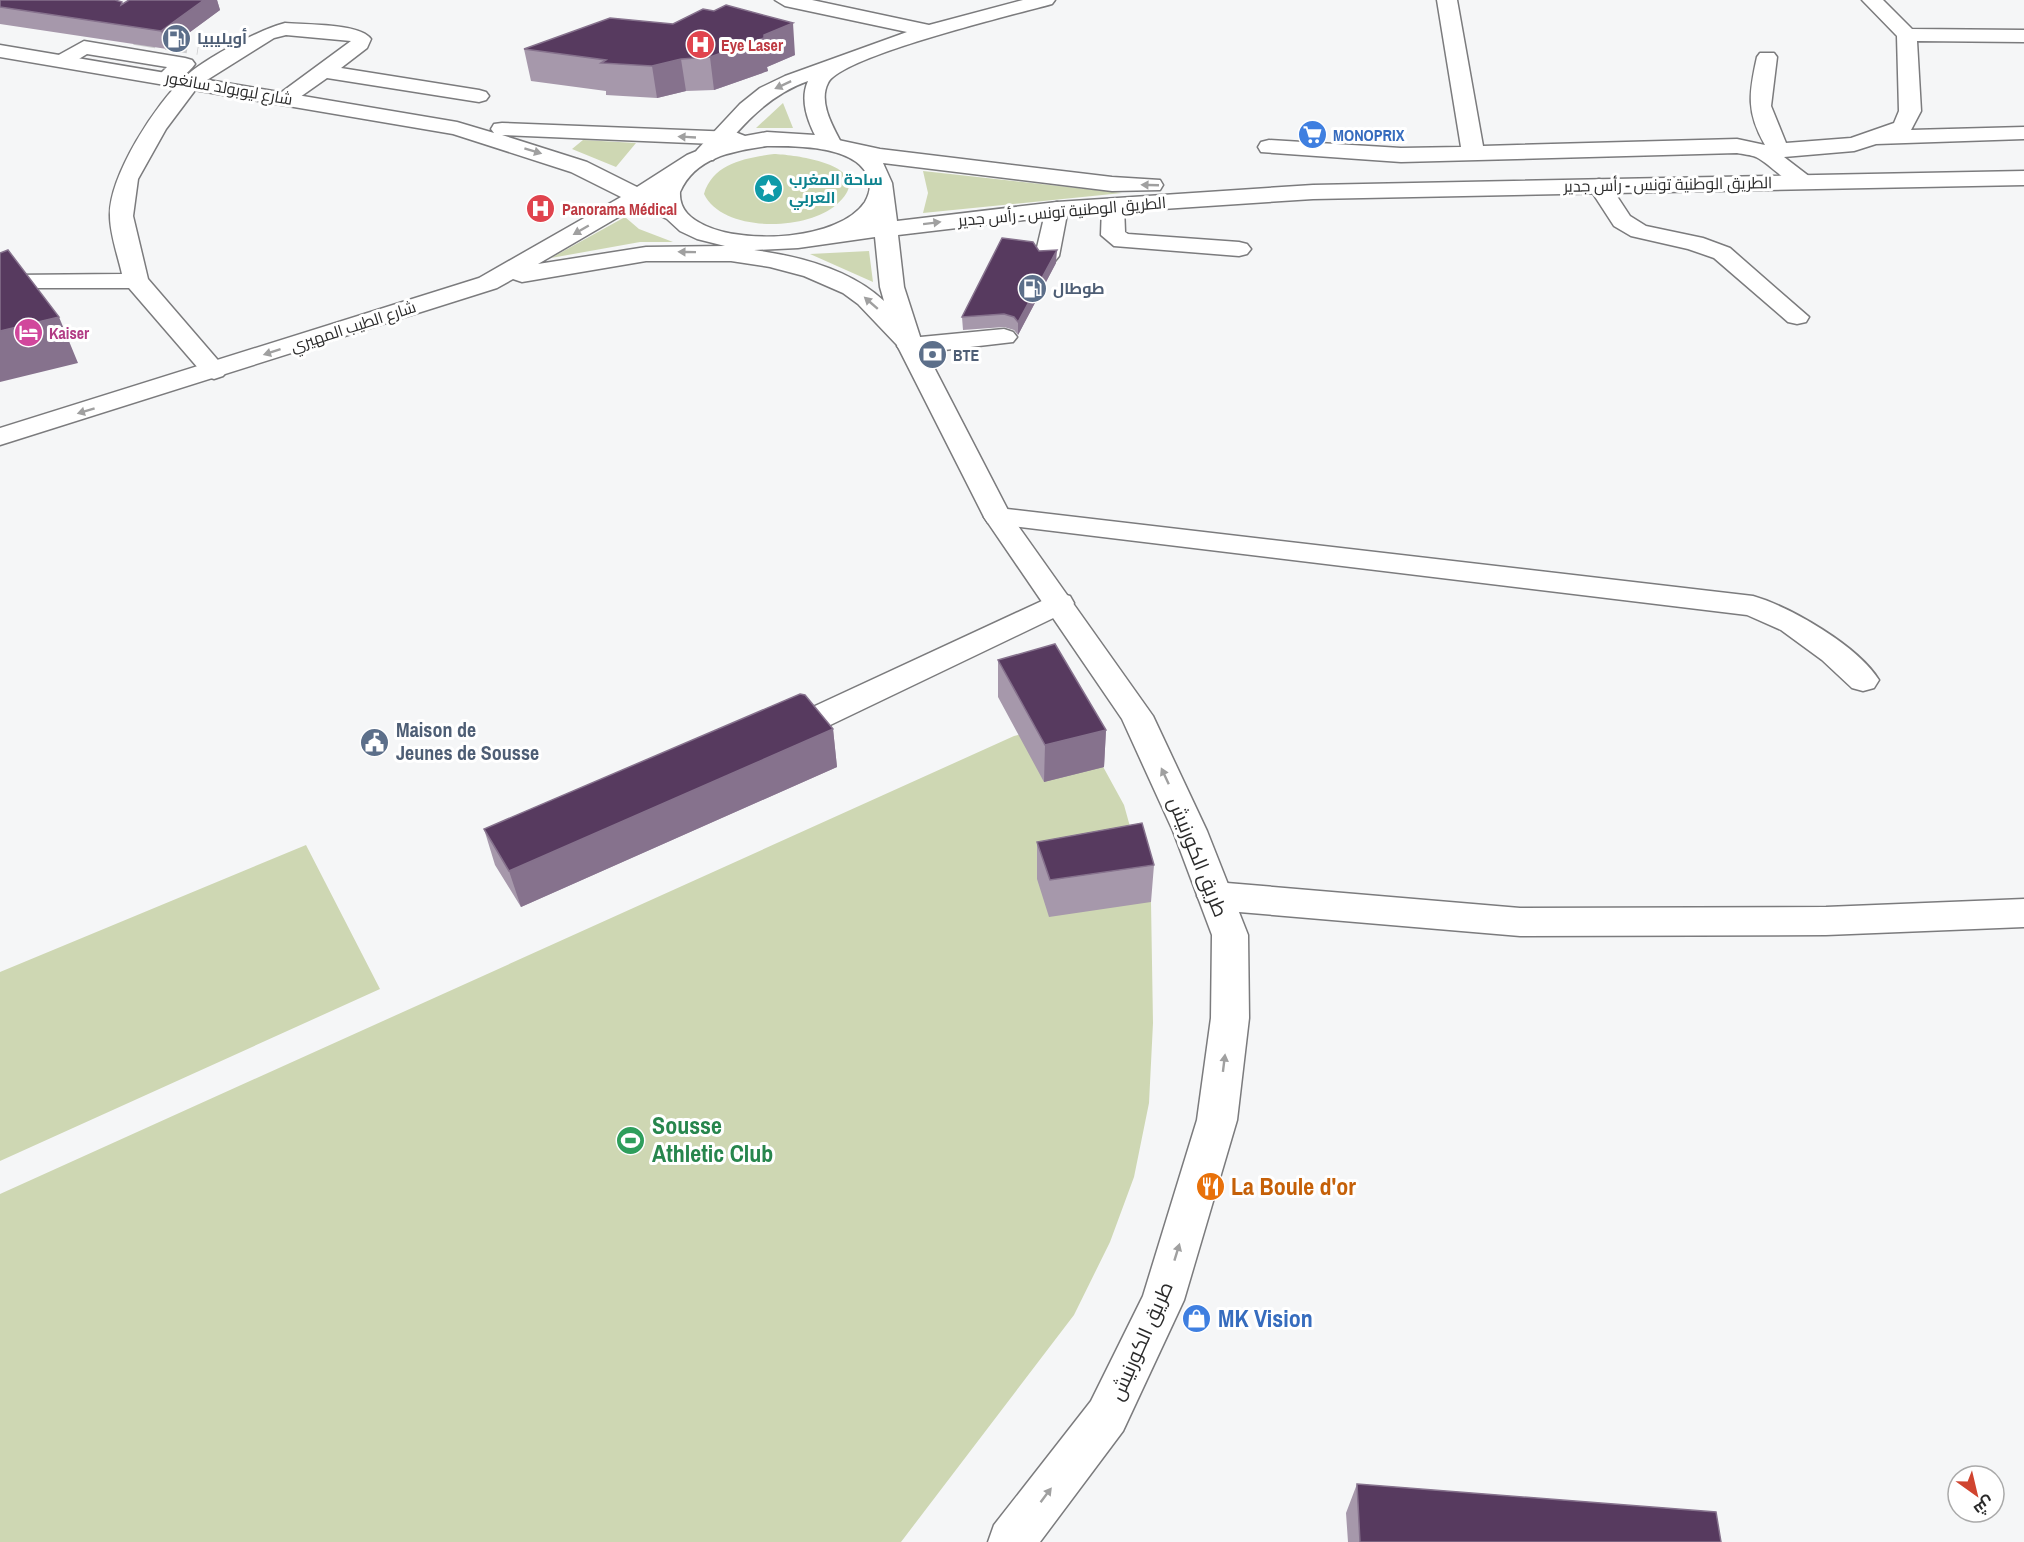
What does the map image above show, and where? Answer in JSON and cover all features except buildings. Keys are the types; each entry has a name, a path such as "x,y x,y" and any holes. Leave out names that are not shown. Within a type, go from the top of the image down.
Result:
{"main road":[{"path":"785,0 816,2 928,32"},
{"path":"712,146 747,108 768,92 837,63 928,32 1045,0"},
{"path":"1447,0 1473,153"},
{"path":"1872,0 1907,34 2024,36"},
{"path":"84,47 188,73 274,30 285,28 356,35 361,39 360,44 286,98"},
{"path":"62,61 105,35 115,33"},
{"path":"1269,147 1401,155 1680,145 1737,146 1771,152 1854,144 1878,138 1904,127 1910,111 1907,34"},
{"path":"204,48 206,51 188,73 127,179 122,216 136,281 214,371"},
{"name":"شارع ليوبولد سانغور","path":"0,51 167,77 188,73 286,98 457,128 712,146"},
{"path":"1767,57 1758,99 1762,123 1771,152 1803,180"},
{"path":"835,145 819,121 815,100 818,80 837,63"},
{"path":"323,71 479,96"},
{"name":"شارع ليوبولد سانغور","path":"457,128 579,166 675,214 688,225 729,240 784,243 811,238"},
{"path":"1878,138 2024,133"},
{"path":"712,146 767,139 795,139 835,145"},
{"name":"الطريق الوطنية تونس - رأس جدير","path":"835,145 879,156 1112,184 1313,192"},
{"name":"طريق الكورنيش","path":"835,145 859,154 873,165 881,178 892,287 910,346 998,517 1137,716 1190,831 1230,935 1230,1018 1216,1120 1162,1299 1107,1416 1011,1542"},
{"name":"شارع الطيب المهيري","path":"0,437 488,283 639,196 685,167 712,146"},
{"path":"675,214 668,197 672,182 685,167"},
{"name":"الطريق الوطنية تونس - رأس جدير","path":"811,238 1057,209 1313,192 1803,180 2024,178"},
{"path":"1599,186 1622,221 1639,231 1695,243 1722,253 1797,317"},
{"path":"811,238 856,221 874,206 882,192"},
{"path":"1113,206 1113,235 1122,241 1239,249"},
{"path":"1047,256 1057,209"},
{"path":"488,283 635,253 684,252 761,258 794,266 852,288 888,318 910,346 1004,337"},
{"path":"2,281 136,281"},
{"path":"998,517 1753,606 1792,623 1833,653 1863,680"},
{"path":"813,720 1059,603"},
{"path":"1215,896 1520,922 1826,921 2024,913"}],"green space":[{"path":"783,103 793,128 756,128"},
{"path":"583,140 636,143 616,167 572,149"},
{"path":"774,154 816,160 831,165 842,172 849,181 847,192 836,205 822,214 805,220 766,224 728,216 714,207 704,194 708,184 723,169 742,160"},
{"path":"923,171 1122,193 923,213 928,193"},
{"path":"625,217 639,229 673,242 640,242 551,258"},
{"path":"869,251 873,282 810,254"},
{"name":"Sousse Athletic Club","path":"1077,719 1124,805 1151,902 1153,1023 1149,1103 1134,1177 1110,1242 1074,1315 901,1542 0,1542 0,1194 1014,736"},
{"path":"306,845 380,989 0,1161 0,972"}],"tunnel":[{"path":"135,34 199,44"}],"place":[{"name":"أويليبيا","path":"176,38"},
{"name":"Eye Laser","path":"700,45"},
{"name":"MONOPRIX","path":"1312,135"},
{"name":"ساحة المغرب العربي","path":"768,188"},
{"name":"Panorama Médical","path":"541,209"},
{"name":"طوطال","path":"1032,288"},
{"name":"Kaiser","path":"28,333"},
{"name":"BTE","path":"932,355"},
{"name":"Maison de Jeunes de Sousse","path":"375,742"},
{"name":"Sousse Athletic Club","path":"631,1140"},
{"name":"La Boule d'or","path":"1210,1187"},
{"name":"MK Vision","path":"1197,1319"}]}
